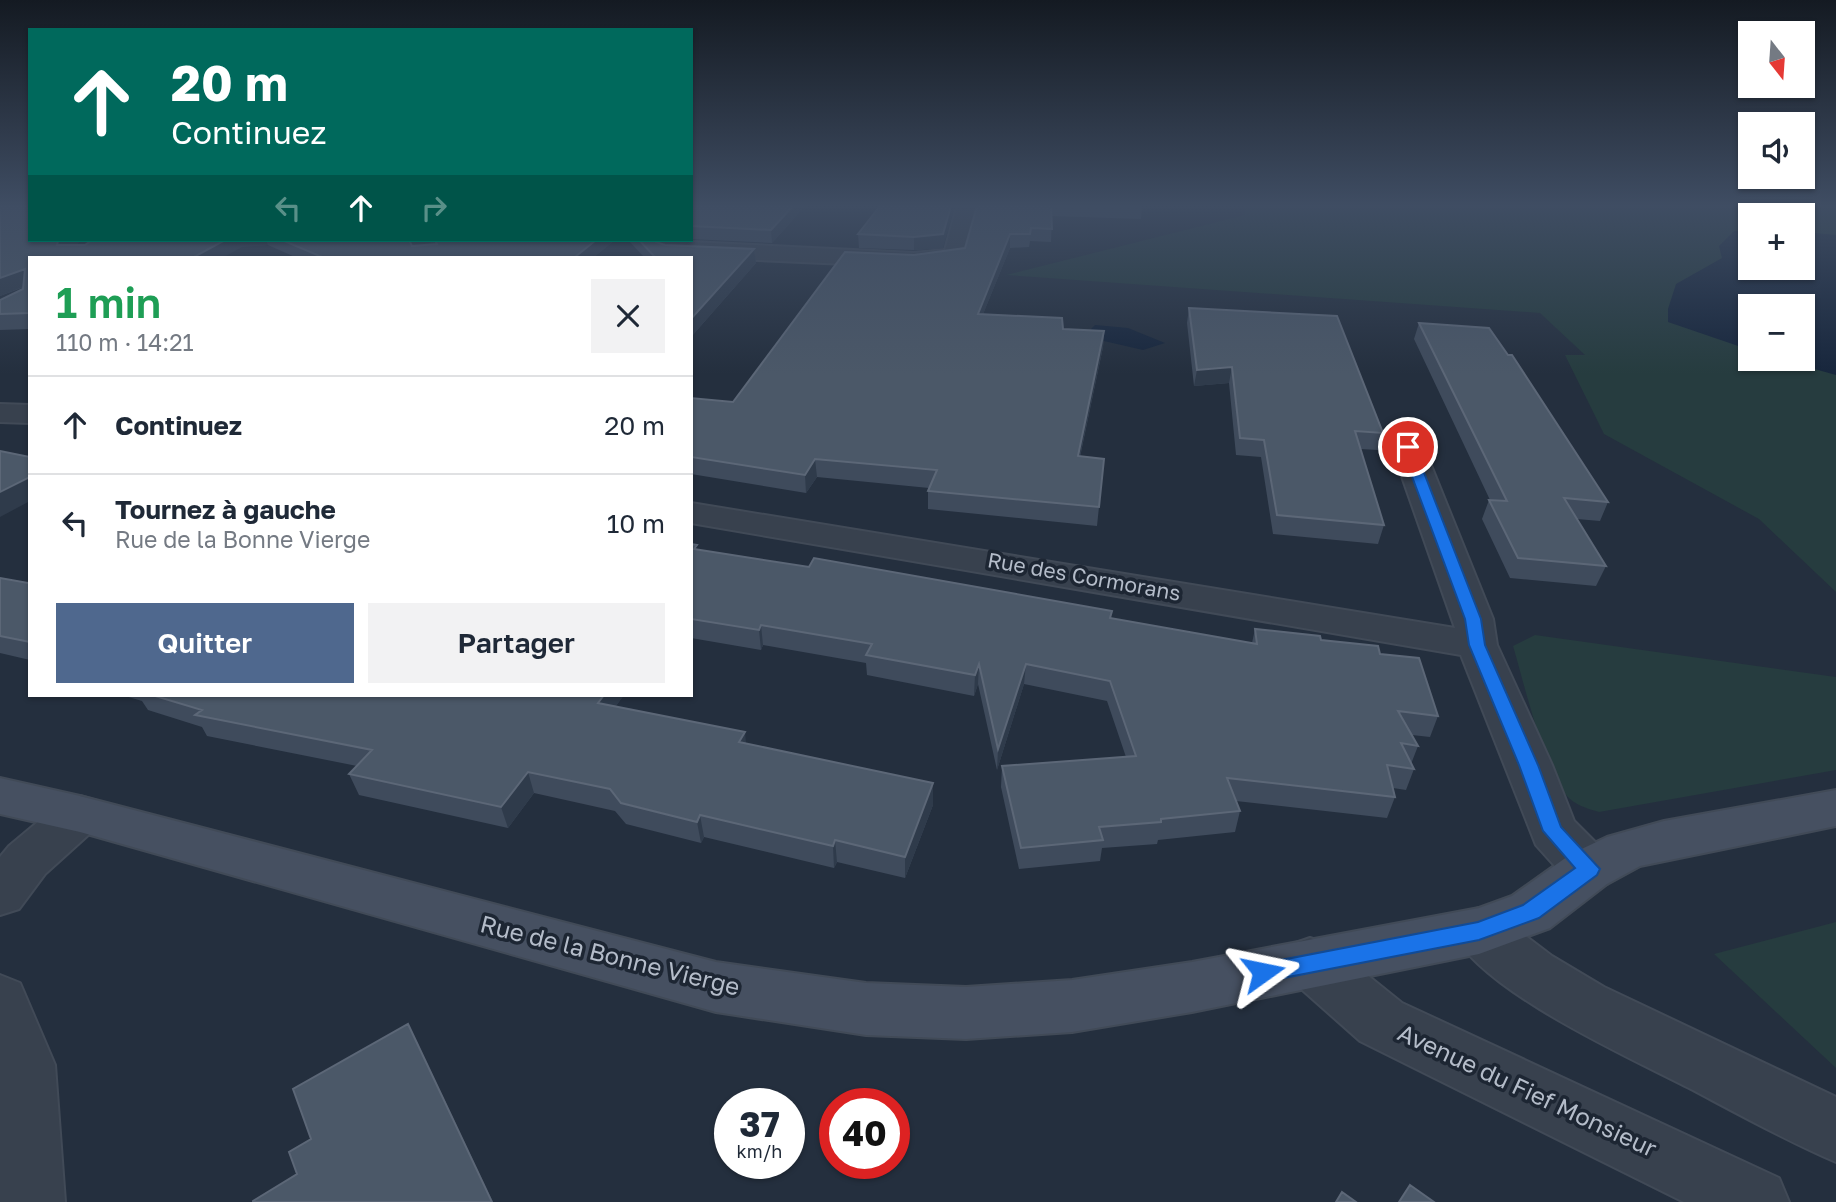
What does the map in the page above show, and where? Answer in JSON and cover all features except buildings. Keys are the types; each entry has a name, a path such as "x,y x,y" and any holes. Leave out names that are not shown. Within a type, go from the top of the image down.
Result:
{"street":[{"path":"0,413 28,414"},
{"path":"1408,447 1473,619 1477,645 1529,765 1553,831 1589,869"},
{"name":"Rue des Cormorans","path":"693,513 1477,645"},
{"name":"Rue de la Bonne Vierge","path":"0,796 80,814 716,987 866,1009 966,1013 1072,1006 1192,987 1479,931 1531,912 1589,869 1625,851 1664,839 1836,808"},
{"path":"0,894 27,860 80,814"},
{"path":"1479,931 1532,973 1584,1005 1836,1130"},
{"name":"Avenue du Fief Monsieur","path":"1310,962 1381,1022 1755,1202"},
{"path":"0,1001 25,1065 31,1202"}],"green space":[{"path":"1057,262 1738,262 1738,280 1815,280 1815,262 1836,262 1836,592 1759,519 1604,434 1565,355 1585,355 1540,313 1006,275"},
{"path":"1535,635 1836,677 1836,770 1599,812 1580,805 1570,799 1552,771 1536,727 1513,646"},
{"path":"1836,922 1836,1068 1714,954"}],"water":[{"path":"1715,262 1738,262 1738,280 1815,280 1815,262 1836,262 1836,375 1815,369 1815,294 1738,294 1738,346 1668,322 1668,309 1676,284"},
{"path":"1095,325 1128,328 1165,343 1143,350 1104,341 1088,332"}],"route":[{"path":"1263,972 1479,931 1531,912 1589,869 1553,831 1529,765 1477,645 1473,619 1408,447"}]}
